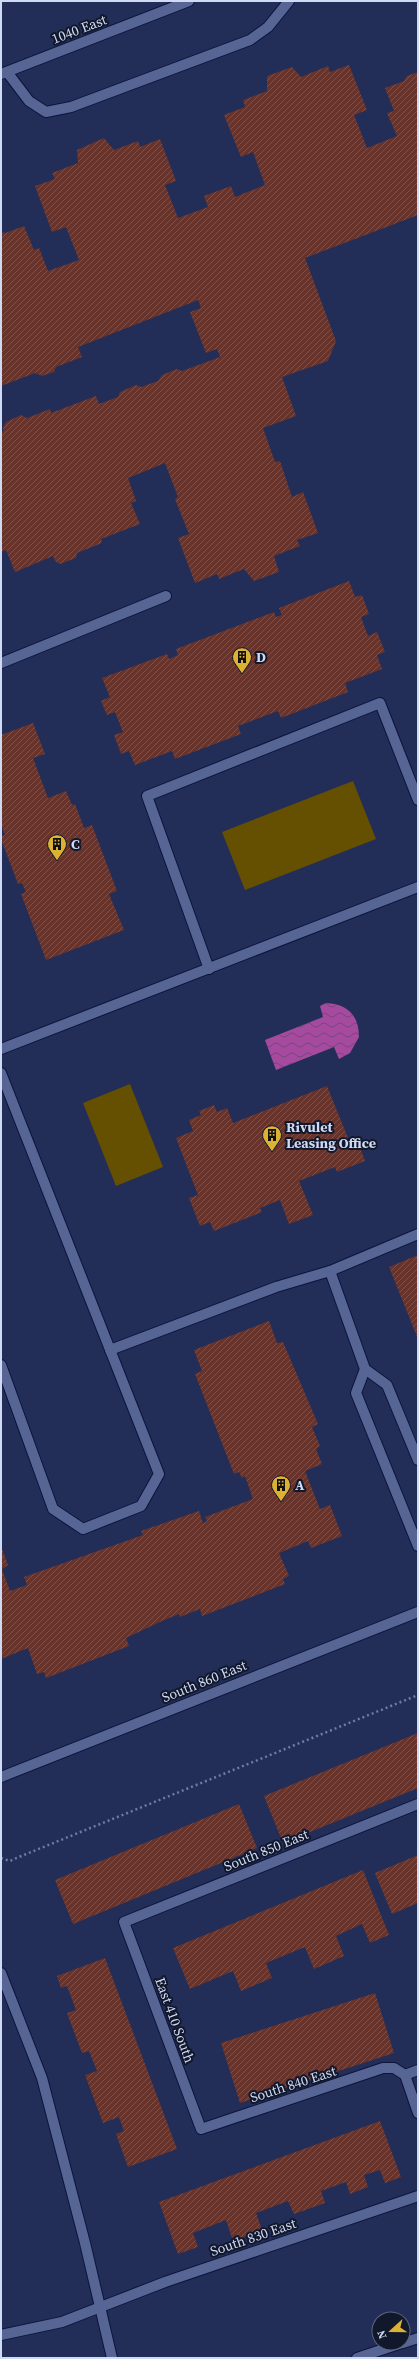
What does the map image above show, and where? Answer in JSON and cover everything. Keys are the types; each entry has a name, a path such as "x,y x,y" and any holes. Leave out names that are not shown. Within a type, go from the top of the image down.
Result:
{"street":[{"name":"1040 East","path":"4,73 189,1"},
{"path":"4,73 29,101 46,112 71,107 250,40 268,27 289,1"},
{"path":"1,663 166,596"},
{"path":"209,970 147,796 380,703 418,800"},
{"path":"1,1049 209,970 418,887"},
{"path":"1,1072 159,1474 141,1506 83,1529 53,1509 1,1365"},
{"path":"110,1350 276,1287 330,1271 418,1234"},
{"path":"330,1271 365,1369 387,1385 418,1460"},
{"path":"365,1369 356,1393 418,1546"},
{"name":"South 860 East","path":"1,1777 418,1612"},
{"name":"South 850 East","path":"124,1922 418,1804"},
{"name":"East 410 South","path":"124,1922 201,2129"},
{"path":"1,1973 42,2078 85,2243 99,2308 112,2358"},
{"name":"South 840 East","path":"201,2129 383,2068 394,2068 406,2075"},
{"path":"418,2070 406,2075 418,2113"},
{"name":"South 830 East","path":"99,2308 165,2282 418,2196"},
{"path":"1,2335 62,2322 99,2308"},
{"path":"357,2358 378,2351"}],"path":[{"path":"1,1858 10,1861 418,1695"}],"shaded area":[{"path":"353,781 376,839 245,890 222,832"},
{"path":"130,1084 163,1167 116,1186 83,1103"}],"water":[{"path":"326,1003 340,1006 351,1012 357,1023 359,1037 350,1053 339,1059 334,1047 276,1070 265,1040 323,1017 320,1006"}],"building":[{"path":"349,65 367,110 354,115 367,148 397,136 387,113 394,111 385,88 404,81 407,76 418,72 418,215 305,258 336,341 328,361 282,377 296,416 263,428 275,462 280,461 292,497 303,492 318,533 297,540 300,546 274,556 279,572 254,581 244,569 219,579 217,574 195,583 178,538 189,534 175,499 178,497 165,463 128,478 136,501 131,503 140,524 101,539 102,543 77,553 76,558 60,564 55,561 53,556 15,572 6,550 1,552 1,432 4,431 3,428 6,422 21,415 27,418 50,409 51,413 96,396 99,404 118,397 120,392 136,385 141,387 158,381 162,375 177,369 182,371 220,357 217,349 206,353 190,312 201,308 198,300 78,347 82,357 56,367 54,372 42,376 35,373 1,386 1,232 5,233 24,226 34,250 39,248 48,271 79,260 66,227 52,232 35,186 55,179 52,173 78,163 77,150 104,138 114,150 138,141 140,147 160,139 176,181 165,185 178,218 208,207 204,196 231,186 235,197 265,185 253,152 241,157 224,115 245,107 243,100 267,91 267,76 292,67 301,77 328,66 330,72"},
{"name":"D","path":"349,581 355,597 362,595 369,614 361,617 368,636 377,632 385,652 377,655 382,669 345,683 348,692 281,718 278,711 238,726 241,734 175,759 172,751 135,765 129,751 121,754 114,735 123,732 115,712 107,715 101,701 110,697 102,678 167,654 169,659 178,655 176,649 274,612 276,617 282,615 279,608"},
{"name":"C","path":"33,723 45,754 33,758 48,798 66,791 72,805 75,804 84,828 92,825 117,891 109,894 124,930 46,960 21,894 26,892 22,883 18,884 1,839 1,836 5,835 1,824 1,735"},
{"name":"Rivulet Leasing Office","path":"327,1086 350,1143 357,1140 365,1161 337,1172 335,1167 299,1181 313,1215 289,1224 280,1200 260,1208 262,1212 214,1231 210,1222 200,1226 189,1198 198,1195 176,1138 193,1131 189,1120 201,1115 199,1111 214,1105 217,1112 227,1108 233,1123"},
{"path":"418,1255 418,1339 389,1267"},
{"name":"A","path":"269,1321 277,1343 283,1342 318,1424 312,1427 320,1446 316,1449 322,1464 305,1471 320,1509 330,1505 342,1536 311,1548 308,1541 279,1553 289,1576 283,1579 285,1584 202,1616 200,1609 180,1617 179,1614 126,1638 129,1646 46,1678 44,1672 37,1674 28,1648 1,1659 1,1546 8,1565 2,1569 10,1591 27,1585 24,1577 143,1535 141,1531 199,1511 203,1523 207,1521 205,1517 253,1499 245,1476 242,1478 239,1472 234,1474 195,1374 202,1371 194,1350"},
{"path":"418,1733 418,1788 283,1843 264,1796"},
{"path":"239,1804 257,1848 73,1924 55,1880"},
{"path":"418,1855 418,1903 392,1914 375,1873"},
{"path":"363,1870 389,1935 370,1943 362,1924 336,1936 344,1956 314,1969 305,1947 266,1963 272,1978 241,1991 233,1971 190,1989 173,1948"},
{"path":"105,1958 177,2149 128,2167 116,2134 124,2131 119,2117 103,2123 85,2075 97,2071 89,2051 82,2053 67,2013 76,2010 67,1986 61,1988 57,1976"},
{"path":"375,1993 394,2053 240,2103 221,2043"},
{"path":"380,2121 401,2177 385,2183 380,2170 364,2175 368,2187 350,2194 346,2182 321,2191 325,2203 294,2214 288,2201 256,2213 262,2230 233,2241 226,2220 193,2233 198,2247 178,2254 159,2202"}],"place":[{"name":"D","path":"242,674"},
{"name":"C","path":"57,861"},
{"name":"Rivulet Leasing Office","path":"272,1152"},
{"name":"A","path":"281,1502"}]}
